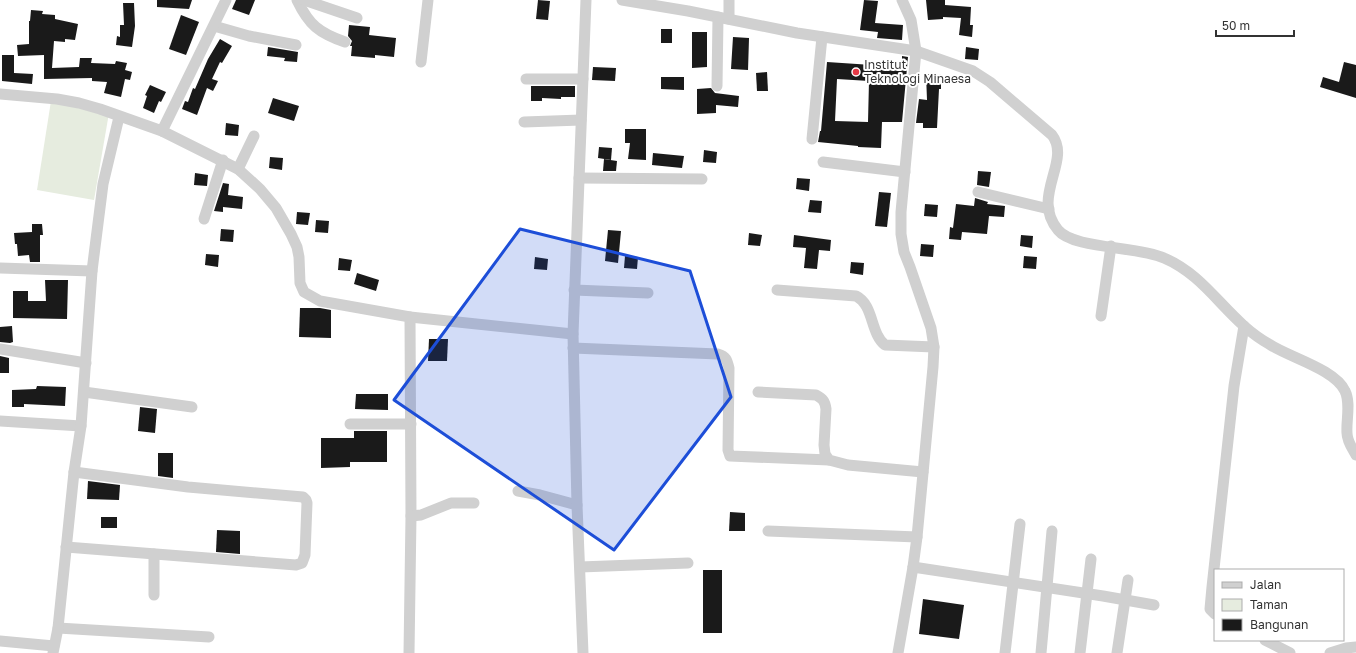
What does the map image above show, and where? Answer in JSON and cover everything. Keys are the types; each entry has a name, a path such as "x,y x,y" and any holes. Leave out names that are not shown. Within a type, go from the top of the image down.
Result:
{"street":[{"path":"162,131 226,0"},
{"path":"296,0 302,12 320,32 345,42"},
{"path":"304,0 357,18"},
{"path":"421,62 428,0"},
{"path":"583,653 577,506 573,334 586,0"},
{"path":"622,0 689,5 723,18 822,37 916,51 973,71 990,82 1057,141 1059,153 1049,189 1049,208 1051,219 1058,230 1070,239 1141,251 1181,266 1199,280 1244,326 1270,345 1333,377 1345,391 1347,404 1347,434 1356,455"},
{"path":"717,86 723,18 730,0"},
{"path":"898,653 917,537 934,347 931,328 904,252 902,240 901,212 916,51 911,20 902,0"},
{"path":"214,26 249,36 296,45"},
{"path":"812,139 822,37"},
{"path":"526,79 583,79"},
{"path":"0,94 79,102 162,131 223,160 238,169 260,189 276,208 297,247 300,284 304,292 320,301 410,317 573,334"},
{"path":"0,641 54,649 58,628 74,472 81,426 92,271 103,184 119,117"},
{"path":"524,122 581,120"},
{"path":"238,169 254,136"},
{"path":"204,219 223,160"},
{"path":"823,162 905,172"},
{"path":"579,178 702,179"},
{"path":"978,192 1049,208"},
{"path":"1101,316 1111,246"},
{"path":"0,268 92,271"},
{"path":"574,290 648,293"},
{"path":"777,290 856,296 863,302 878,337 885,345 934,347"},
{"path":"409,653 411,516 410,317"},
{"path":"1214,613 1210,609 1211,593 1234,386 1244,326"},
{"path":"573,348 723,355 728,361 729,368 728,450 730,456 829,460 848,465 923,472"},
{"path":"0,350 86,363"},
{"path":"84,392 192,407"},
{"path":"758,392 816,395 822,398 825,402 826,409 825,454 829,460"},
{"path":"0,421 81,426"},
{"path":"350,424 411,424"},
{"path":"66,547 300,564 304,561 305,555 306,500 302,497 188,487 74,472"},
{"path":"518,491 540,495 577,506"},
{"path":"411,516 421,515 451,502 474,503"},
{"path":"1005,653 1020,524"},
{"path":"768,531 917,537"},
{"path":"1041,653 1052,531"},
{"path":"154,554 154,595"},
{"path":"1080,653 1091,559"},
{"path":"580,567 688,563"},
{"path":"913,567 1087,593 1154,605"},
{"path":"1116,653 1126,600 1128,580"},
{"path":"58,628 209,637"},
{"path":"1267,641 1290,653"},
{"path":"1330,653 1346,648 1356,647"}],"highlighted area":[{"path":"520,229 690,271 731,397 614,550 394,400"}],"green space":[{"path":"51,101 109,113 94,200 37,190"}],"building":[{"path":"157,0 192,0 189,9 157,7"},
{"path":"236,0 255,0 249,15 232,9"},
{"path":"538,0 550,1 548,20 536,19"},
{"path":"864,0 878,1 875,23 903,25 902,40 877,38 878,32 860,30"},
{"path":"926,0 945,0 945,5 971,7 970,25 973,25 972,37 959,35 961,18 943,17 943,19 928,20"},
{"path":"123,3 134,3 135,26 132,47 116,45 117,36 120,37 120,25 124,25"},
{"path":"31,10 43,11 42,14 55,15 55,19 78,24 75,40 65,39 65,42 54,41 52,68 79,67 80,58 92,58 91,63 115,64 116,61 127,63 125,70 132,72 130,80 125,79 121,97 104,93 107,82 92,81 92,78 44,79 44,55 18,56 17,45 29,44 29,21"},
{"path":"181,15 199,22 186,55 169,49"},
{"path":"349,25 370,27 369,35 396,38 394,57 375,55 375,58 351,56 352,46 350,46 352,41 348,36"},
{"path":"661,29 672,29 672,43 661,43"},
{"path":"692,32 707,32 707,67 692,68"},
{"path":"733,37 749,38 748,70 731,69"},
{"path":"220,39 232,46 222,63 220,62 212,79 218,81 213,91 207,88 197,115 182,109 185,101 188,102 193,88 195,89 208,59"},
{"path":"268,47 298,52 297,62 284,61 285,58 267,56"},
{"path":"966,47 979,49 978,60 965,59"},
{"path":"2,55 14,55 14,73 33,74 32,84 2,81"},
{"path":"902,56 908,57 902,122 882,122 881,148 818,142 821,131 827,62 902,67","holes":["837,79 869,81 868,122 835,121"]},
{"path":"1344,62 1356,65 1356,98 1320,87 1323,77 1339,82"},
{"path":"593,67 616,68 615,81 592,80"},
{"path":"767,72 768,91 757,91 756,73"},
{"path":"926,74 941,74 937,128 923,128 923,123 916,123 919,99 927,100"},
{"path":"661,77 684,77 684,90 661,89"},
{"path":"150,85 166,92 161,102 159,101 154,113 143,108 147,96 145,95"},
{"path":"531,86 575,86 575,97 561,97 561,99 542,98 542,101 531,101"},
{"path":"711,88 715,93 739,96 738,107 716,105 716,113 697,114 697,89"},
{"path":"273,98 299,106 294,121 268,113"},
{"path":"226,123 239,125 238,136 225,135"},
{"path":"625,129 646,129 646,160 628,159 630,143 625,143"},
{"path":"599,147 612,148 611,160 598,158"},
{"path":"704,150 717,152 716,163 703,162"},
{"path":"653,153 684,156 682,168 652,165"},
{"path":"270,157 283,158 282,170 269,168"},
{"path":"604,159 617,161 616,171 603,171"},
{"path":"978,171 991,172 989,187 977,185"},
{"path":"195,173 208,175 207,186 194,185"},
{"path":"797,178 810,179 809,191 796,189"},
{"path":"223,183 229,184 228,195 243,197 242,209 223,207 223,212 214,211"},
{"path":"879,192 891,193 887,227 875,226"},
{"path":"975,198 988,202 987,204 1005,206 1004,217 989,216 987,234 962,232 961,240 949,239 950,227 953,228 956,204 974,206"},
{"path":"810,200 822,201 821,213 808,212"},
{"path":"925,204 938,205 937,217 924,216"},
{"path":"297,212 310,213 308,225 296,224"},
{"path":"316,220 329,221 328,233 315,232"},
{"path":"32,224 42,224 43,235 40,235 40,262 30,262 29,255 18,256 17,244 15,244 14,233 32,232"},
{"path":"221,229 234,230 233,242 220,241"},
{"path":"608,230 621,231 618,263 605,261"},
{"path":"749,233 762,235 760,246 748,245"},
{"path":"794,235 831,240 830,251 819,250 817,269 804,268 806,248 793,247"},
{"path":"1021,235 1033,236 1032,248 1020,246"},
{"path":"921,244 934,245 933,257 920,256"},
{"path":"206,254 219,255 218,267 205,265"},
{"path":"625,256 638,257 637,269 624,268"},
{"path":"1024,256 1037,257 1036,269 1023,268"},
{"path":"535,257 548,259 547,270 534,269"},
{"path":"339,258 352,260 350,271 338,270"},
{"path":"851,262 864,263 863,275 850,273"},
{"path":"357,273 379,280 376,291 354,284"},
{"path":"45,280 68,280 67,319 13,318 13,291 28,291 28,301 46,301"},
{"path":"300,308 320,308 331,310 331,338 299,337"},
{"path":"12,326 13,342 0,342 0,327"},
{"path":"429,339 448,339 447,361 428,361"},
{"path":"0,356 9,358 9,373 0,373"},
{"path":"37,386 66,387 65,406 24,404 24,407 12,407 12,390 36,389"},
{"path":"356,394 388,394 388,410 355,409"},
{"path":"140,407 157,409 155,433 138,431"},
{"path":"354,431 387,431 387,462 350,462 350,467 321,468 321,438 354,438"},
{"path":"158,453 173,453 173,478 158,476"},
{"path":"88,481 120,485 119,500 87,499"},
{"path":"730,512 745,513 745,531 729,531"},
{"path":"101,517 117,517 117,528 101,528"},
{"path":"217,530 240,531 240,554 216,552"},
{"path":"703,570 722,570 722,633 703,633"},
{"path":"923,599 964,605 959,639 919,634"}],"place":[{"name":"Institut Teknologi Minaesa","path":"856,72"}]}
